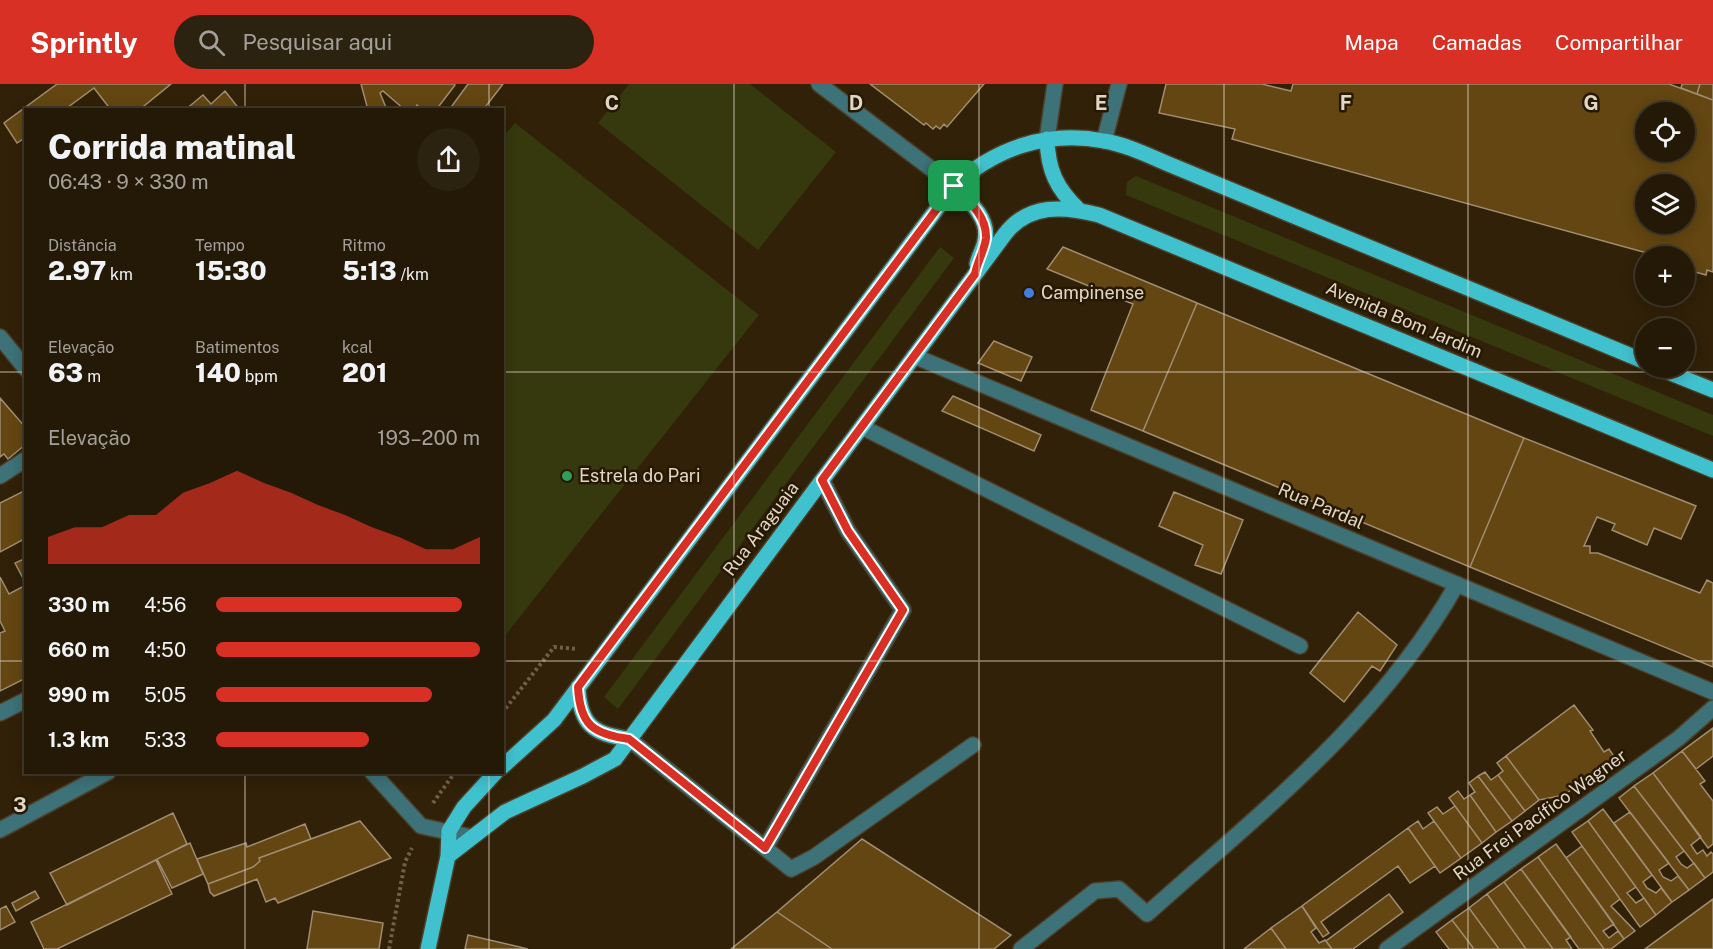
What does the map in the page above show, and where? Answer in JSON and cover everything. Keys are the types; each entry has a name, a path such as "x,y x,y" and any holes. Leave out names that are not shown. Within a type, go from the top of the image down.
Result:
{"main road":[{"path":"1047,139 1053,178 1062,194 1079,210"},
{"path":"504,765 554,720 954,186 970,171 1005,151 1047,139 1104,141 1167,164 1635,357"},
{"path":"954,186 973,205 983,220 986,238 975,274"},
{"name":"Rua Araguaia","path":"448,856 505,812 615,759 1014,223 1026,214 1057,208 1079,210"},
{"name":"Avenida Bom Jardim","path":"1079,210 1132,228 1713,471"},
{"path":"1683,378 1713,390"},
{"path":"578,687 579,706 589,725 611,736 629,739"},
{"path":"428,949 448,856 449,831 464,807 494,774"}],"street":[{"path":"819,84 954,186"},
{"path":"1047,139 1052,89 1055,84"},
{"path":"1104,141 1119,84"},
{"path":"0,338 24,367"},
{"name":"Rua Pardal","path":"914,356 1713,692"},
{"path":"862,427 1300,646"},
{"path":"0,476 24,460"},
{"path":"765,848 903,610 848,531 822,480"},
{"path":"1021,949 1095,891 1119,890 1148,914 1309,769 1374,703 1456,584"},
{"path":"0,714 24,701"},
{"name":"Rua Frei Pacífico Wagner","path":"1387,949 1679,738 1713,708"},
{"path":"629,739 791,869 806,862 974,745"},
{"path":"0,830 104,774"},
{"path":"374,774 422,826 471,837"}],"path":[{"path":"504,710 554,647"},
{"path":"437,794 453,774"},
{"path":"389,949 405,862"}],"green space":[{"path":"629,84 750,84 836,152 758,250 598,123"},
{"name":"Estrela do Pari","path":"515,123 759,315 504,637 504,136"},
{"path":"1136,176 1713,415 1713,436 1126,195 1127,182"},
{"path":"940,247 954,258 618,709 604,697"}],"building":[{"path":"57,84 171,84 141,108 109,108 94,88 67,108 24,108"},
{"path":"361,84 455,85 438,108 420,108 417,105 415,108 403,108 383,91 380,93 386,108 367,108"},
{"path":"468,84 503,84 485,108 450,108"},
{"path":"870,84 984,84 947,127 944,124 940,129 936,126 933,129 926,123 924,125"},
{"path":"1166,84 1262,84 1291,91 1293,84 1669,84 1713,100 1713,272 1707,270 1706,275 1695,272 1695,246 1635,246 1635,250 1232,139 1235,129 1159,113"},
{"path":"1682,84 1700,84 1697,94 1681,88"},
{"path":"1700,84 1713,84 1713,100 1697,94"},
{"path":"225,91 238,108 187,108 203,95 211,104"},
{"path":"24,108 24,138 17,143 4,123"},
{"path":"1063,247 1197,303 1143,431 1091,410 1133,304 1047,269"},
{"path":"1197,303 1524,438 1470,567 1143,431"},
{"path":"994,341 1032,357 1021,381 978,363"},
{"path":"953,396 1041,435 1034,451 942,411"},
{"path":"0,398 24,426 24,446 8,459 4,454 0,457"},
{"path":"1524,438 1696,506 1681,539 1654,528 1647,545 1612,530 1615,524 1597,517 1584,546 1590,546 1590,553 1598,553 1700,593 1707,580 1713,583 1713,667 1470,567"},
{"path":"24,491 24,539 0,552 0,503"},
{"path":"1174,492 1243,520 1221,574 1195,565 1203,545 1159,526"},
{"path":"24,559 24,580 15,563"},
{"path":"0,577 9,594 24,586 24,679 0,691 0,633 5,631 0,621"},
{"path":"1358,612 1397,645 1380,671 1372,666 1344,702 1310,673"},
{"path":"1574,705 1593,730 1590,731 1604,752 1609,749 1615,758 1564,795 1539,800 1506,756"},
{"path":"1713,728 1713,756 1696,769 1682,751"},
{"path":"1682,751 1705,781 1700,784 1713,801 1713,844 1708,848 1653,773"},
{"path":"1506,756 1539,800 1525,811 1498,775 1503,771 1497,763"},
{"path":"1485,772 1491,780 1498,775 1525,811 1512,821 1478,776"},
{"path":"1653,773 1701,837 1691,845 1697,854 1703,850 1707,856 1711,852 1713,854 1713,872 1705,878 1634,786"},
{"path":"1478,776 1512,821 1496,832 1470,795 1475,792 1469,783"},
{"path":"1634,786 1684,851 1676,857 1681,864 1687,868 1694,863 1705,878 1689,890 1619,798"},
{"path":"1458,791 1464,799 1470,795 1496,832 1482,843 1449,798"},
{"path":"1455,806 1482,843 1461,858 1428,813 1437,807 1443,814"},
{"path":"1603,809 1652,875 1643,882 1647,888 1656,893 1661,888 1672,902 1656,915 1588,821"},
{"path":"1630,812 1669,863 1659,870 1663,877 1671,881 1678,876 1689,890 1672,902 1614,823"},
{"path":"173,813 187,844 67,905 50,873"},
{"path":"360,821 391,858 278,903 275,898 266,902 257,879 214,896 210,892 208,884 253,867 260,861 259,858"},
{"path":"1418,821 1423,829 1434,821 1461,858 1440,873 1408,828"},
{"path":"1588,821 1636,887 1627,893 1636,903 1644,898 1656,915 1640,927 1572,832"},
{"path":"305,824 311,839 259,858 260,861 253,867 208,884 197,859 246,843 247,847"},
{"path":"1408,828 1435,866 1410,883 1398,866 1321,922 1329,933 1323,937 1302,906"},
{"path":"862,839 1011,935 994,949 832,949 777,912"},
{"path":"190,843 203,874 172,888 157,859"},
{"path":"1556,844 1614,924 1603,931 1609,938 1618,931 1624,939 1611,949 1604,949 1538,857"},
{"path":"1582,846 1620,899 1611,906 1635,931 1624,939 1566,858"},
{"path":"1538,857 1604,949 1579,949 1521,869"},
{"path":"156,860 172,894 57,949 44,949 31,922"},
{"path":"1521,869 1571,937 1566,940 1572,949 1553,949 1504,882"},
{"path":"1504,882 1553,949 1526,949 1487,894"},
{"path":"35,891 39,898 16,911 12,903"},
{"path":"1389,894 1403,912 1353,949 1332,949 1326,941"},
{"path":"1487,894 1526,949 1499,949 1469,908"},
{"path":"1713,899 1713,949 1645,949"},
{"path":"6,906 15,922 0,930 0,909"},
{"path":"1302,906 1316,928 1311,932 1319,943 1325,940 1332,949 1286,949 1271,928"},
{"path":"1469,908 1499,949 1474,949 1452,920"},
{"path":"313,911 383,923 379,949 307,949"},
{"path":"777,912 832,949 731,949"},
{"path":"1452,920 1474,949 1449,949 1436,932"},
{"path":"1271,928 1286,949 1244,949"},
{"path":"468,935 528,949 465,949"}],"place":[{"name":"Campinense","path":"1029,293"},
{"name":"Estrela do Pari","path":"567,476"}],"route":[{"path":"954,186 973,205 983,220 986,238 978,258 975,274 822,480 848,531 903,610 765,848 629,739 599,732 589,725 579,706 578,687 954,186"}]}
